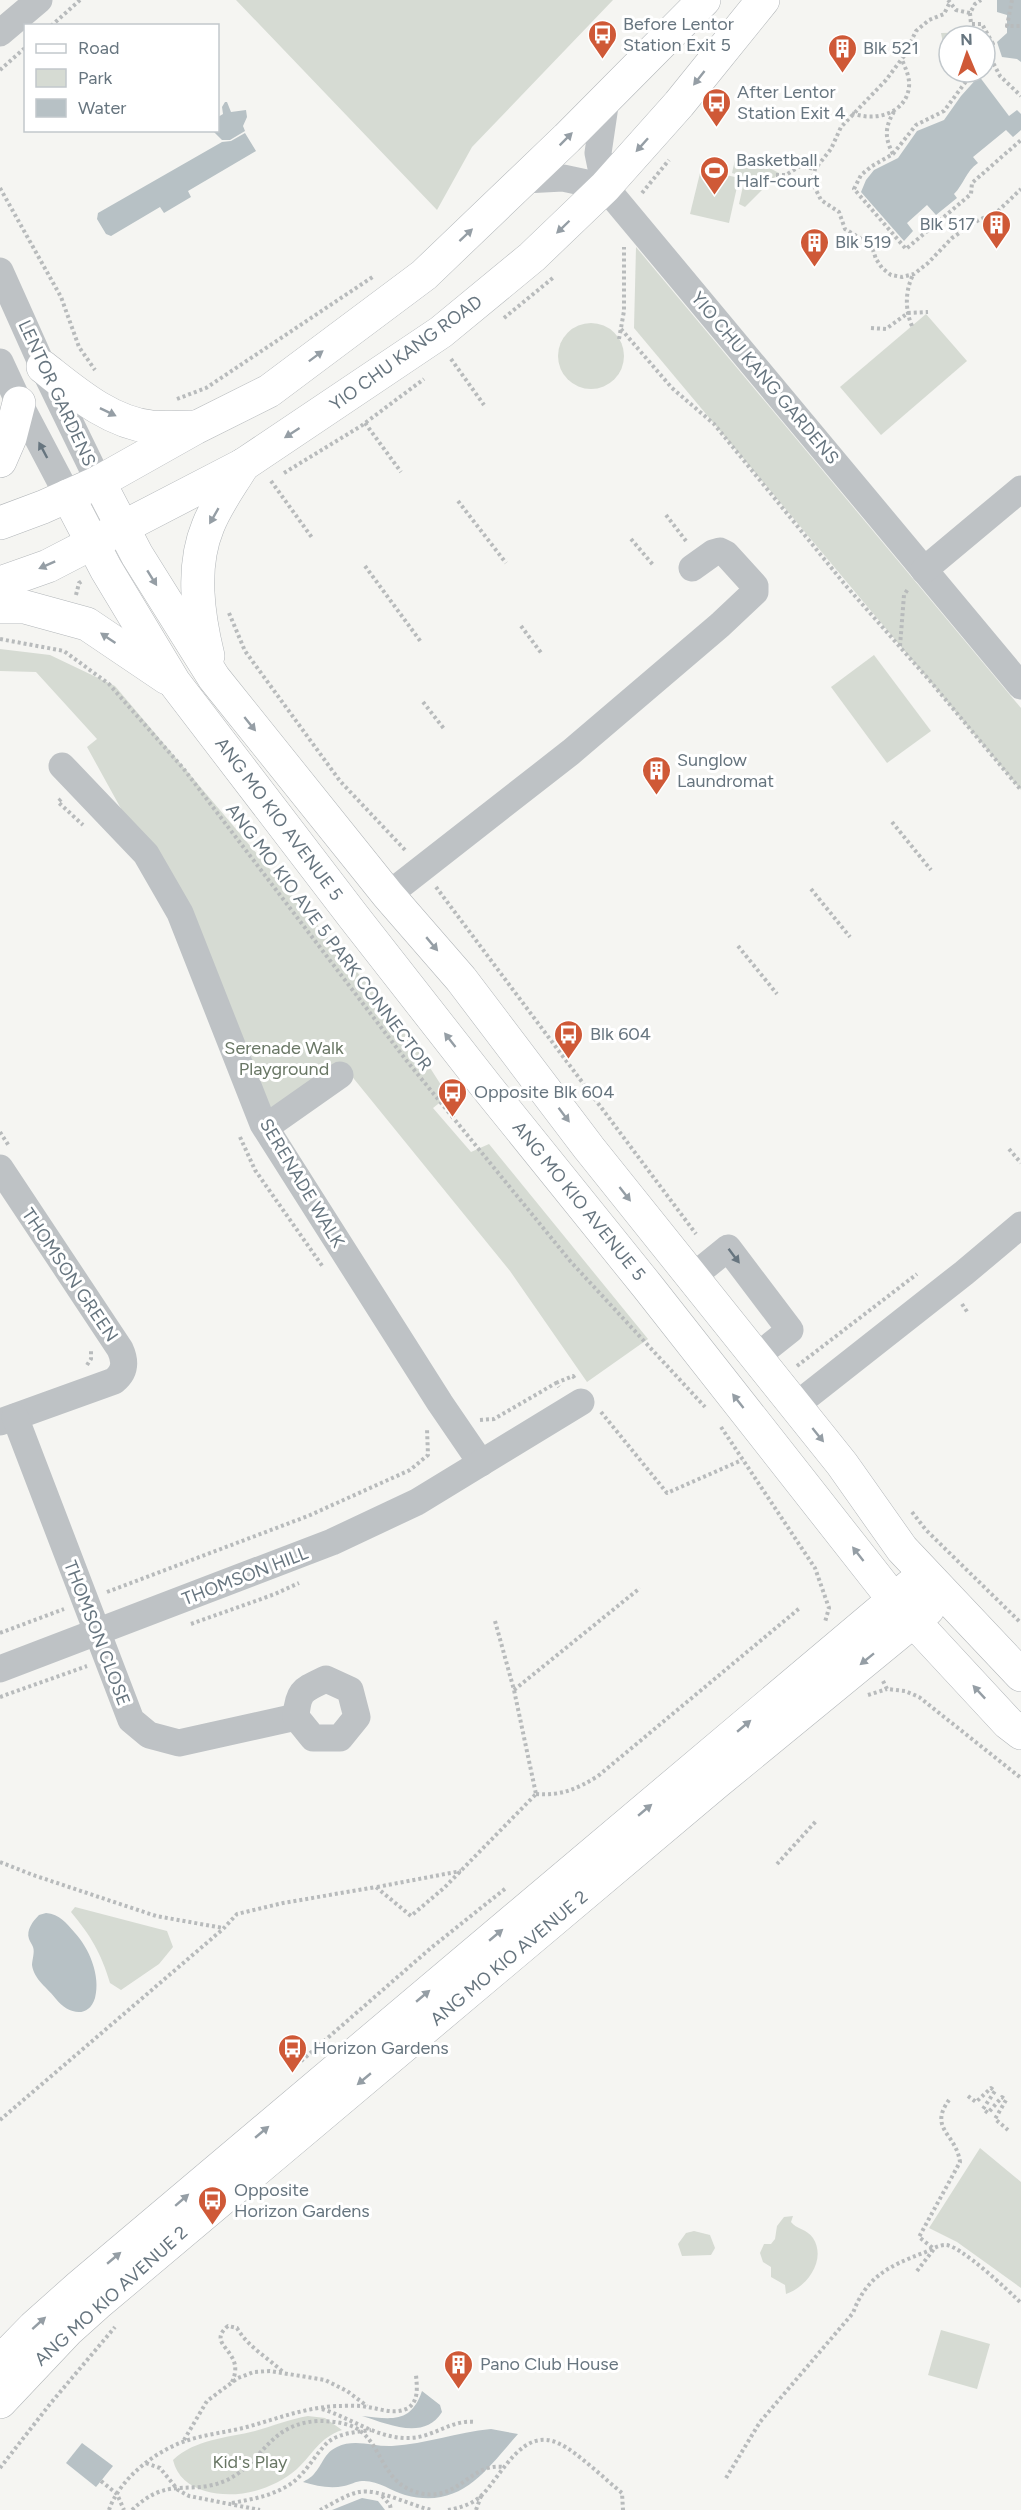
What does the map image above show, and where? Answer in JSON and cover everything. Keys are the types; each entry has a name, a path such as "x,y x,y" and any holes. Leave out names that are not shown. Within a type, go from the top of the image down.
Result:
{"main road":[{"path":"0,523 99,482 195,428 269,391 415,282 524,180 704,0"},
{"name":"YIO CHU KANG ROAD","path":"0,583 48,566 243,465 441,332 532,257 605,187 679,104 763,0"},
{"path":"43,367 88,403 117,417 150,427 195,428"},
{"path":"0,461 19,403"},
{"path":"214,678 202,628 198,596 200,554 208,526 243,465"},
{"name":"ANG MO KIO AVENUE 5","path":"99,482 122,528 214,678 388,895 461,978 589,1148 703,1268 805,1398 842,1464 902,1549 1021,1675"},
{"name":"ANG MO KIO AVENUE 5","path":"68,496 174,682 353,916 903,1611 1008,1723 1021,1733"},
{"path":"0,607 25,607 87,624 174,682"},
{"name":"ANG MO KIO AVENUE 2","path":"0,2402 68,2330 97,2304 599,1866 934,1583"},
{"name":"ANG MO KIO AVENUE 2","path":"0,2362 80,2286 599,1866"}],"street":[{"path":"0,33 39,0"},
{"name":"YIO CHU KANG GARDENS","path":"606,99 598,153 605,187 1021,687"},
{"path":"524,180 563,178 605,187"},
{"name":"LENTOR GARDENS","path":"0,271 43,367 99,482"},
{"name":"LENTOR GARDENS","path":"0,362 68,496"},
{"path":"924,570 1021,489"},
{"path":"388,895 572,752 720,625 755,592 755,586 726,554 720,551 713,553 692,568"},
{"name":"SERENADE WALK","path":"69,774 146,854 180,913 266,1127 481,1464"},
{"path":"266,1127 340,1075"},
{"name":"THOMSON GREEN","path":"4,1184 120,1349 124,1368 121,1375 114,1381 7,1420"},
{"path":"805,1398 1021,1225"},
{"path":"703,1268 728,1248 790,1330 766,1349"},
{"path":"481,1464 582,1399"},
{"name":"THOMSON CLOSE","path":"7,1420 86,1600 131,1720 149,1735 179,1743 296,1717"},
{"name":"THOMSON HILL","path":"0,1669 332,1542 417,1502 481,1464"}],"path":[{"path":"53,24 80,0"},
{"path":"971,24 970,14 975,4 981,0"},
{"path":"1012,0 1007,26 1021,26"},
{"path":"914,274 902,277 891,275 882,268 868,243 845,229 839,212 817,193 813,178 815,169 831,149 841,127 902,60 916,31 929,20 944,14 949,2 956,10 970,14"},
{"path":"0,70 24,49"},
{"path":"893,154 886,134 889,120 907,98 909,88 909,80 902,60"},
{"path":"997,71 1021,96"},
{"path":"964,84 945,111 916,125 893,154 861,175 854,189 906,249 971,194 972,183 1021,140"},
{"path":"852,113 872,117 886,115 896,109"},
{"path":"776,175 786,175 800,166 815,169"},
{"path":"0,188 61,297 79,347 101,376"},
{"path":"912,326 908,314 908,289 914,274 952,238 977,221 998,211 1021,189"},
{"path":"619,339 624,311 624,244"},
{"path":"169,402 206,388 375,275"},
{"path":"871,328 886,329 908,314 916,311 928,312"},
{"path":"621,329 672,388 714,424 847,587 1021,790"},
{"path":"451,359 484,405"},
{"path":"365,423 401,472"},
{"path":"271,481 313,538"},
{"path":"458,501 506,563"},
{"path":"666,515 686,541"},
{"path":"631,539 654,566"},
{"path":"364,566 421,642"},
{"path":"900,647 904,595 912,582 924,570"},
{"path":"226,606 245,651 340,781 422,868 578,1073 703,1268"},
{"path":"521,626 542,654"},
{"name":"ANG MO KIO AVE 5 PARK CONNECTOR","path":"0,639 64,651 109,684 183,768 406,1060 571,1262 706,1408"},
{"path":"423,702 445,730"},
{"path":"69,774 58,802 77,822 92,830"},
{"path":"892,822 931,870"},
{"path":"811,889 850,937"},
{"path":"738,946 777,994"},
{"path":"239,1133 255,1170 326,1272"},
{"path":"1009,1149 1021,1163"},
{"path":"797,1366 917,1274"},
{"path":"85,1367 91,1359 90,1343"},
{"path":"766,1349 797,1366 805,1398"},
{"path":"477,1420 494,1419 556,1383 573,1376 582,1399"},
{"path":"556,1383 582,1399 667,1493 742,1460"},
{"path":"0,1633 308,1516 410,1470 428,1455 427,1425"},
{"path":"720,1425 815,1568 829,1608 826,1619"},
{"path":"912,1512 926,1530 1021,1623"},
{"path":"514,1690 640,1588"},
{"path":"376,1887 411,1916 462,1870 536,1794 555,1795 575,1790 598,1776 801,1607"},
{"path":"495,1620 514,1690 536,1794"},
{"path":"886,1684 887,1689 905,1691 919,1697 1021,1778"},
{"path":"777,1864 817,1820"},
{"path":"0,1862 156,1916 223,1929"},
{"path":"0,2120 223,1929 237,1914 283,1903 462,1870"},
{"path":"968,2096 976,2102 991,2088 995,2091 983,2109 988,2113 1002,2097 1006,2100 995,2119 1008,2130"},
{"path":"934,2249 919,2236 960,2162 959,2152 942,2128 940,2119 942,2110 949,2100"},
{"path":"726,2478 760,2421 853,2313 859,2297 879,2273 895,2264 945,2245 956,2248 992,2276 1021,2303"},
{"path":"917,2271 934,2249"},
{"path":"0,2468 117,2324"},
{"path":"231,2383 237,2367 233,2356 225,2350 221,2341 228,2326 237,2328 245,2342 266,2355 283,2372"},
{"path":"109,2510 117,2494 146,2463 181,2443 188,2436 207,2401 231,2383 254,2372 283,2372 325,2380 347,2391 368,2407"},
{"path":"181,2443 245,2427 281,2415 318,2408 368,2407 400,2411 408,2408 416,2397 416,2375"},
{"path":"318,2408 343,2415 388,2436 410,2439 454,2423 476,2422"},
{"path":"132,2510 142,2500 168,2488 210,2485 226,2480 247,2466 278,2433 305,2422 328,2421 357,2429 373,2445 390,2475 417,2492 427,2494 449,2492 482,2469 494,2466 503,2467"},
{"path":"232,2503 266,2497 290,2484 306,2471 328,2442 347,2434 372,2430"},
{"path":"476,2510 481,2496 518,2451 541,2441 561,2444 622,2493 623,2510"},
{"path":"146,2463 160,2468 178,2490 189,2496 260,2510"},
{"path":"101,2481 117,2494 124,2510"},
{"path":"320,2510 359,2492 376,2492 401,2502 432,2510"},
{"path":"376,2492 386,2499 391,2510"},
{"path":"448,2510 463,2506 481,2496"}],"green space":[{"path":"236,0 613,0 472,147 437,210"},
{"path":"737,151 779,173 745,207 739,204 745,177 732,173"},
{"name":"Basketball Half-court","path":"701,169 739,178 729,223 690,214"},
{"path":"636,247 1021,708 1021,790 634,328"},
{"path":"926,314 967,361 881,435 840,387"},
{"path":"591,323 603,326 614,333 621,344 624,356 621,368 614,379 603,386 591,389 579,386 568,379 561,368 558,356 561,344 568,333 579,326"},
{"name":"Serenade Walk Playground","path":"0,649 50,655 115,686 406,1030 448,1096 433,1108 471,1152 489,1144 648,1339 587,1382 510,1271 350,1074 263,1124 146,854 87,747 97,739 36,672 0,671"},
{"path":"874,655 931,731 887,763 831,687"},
{"path":"75,1907 167,1931 173,1947 159,1964 121,1990 110,1983 95,1945 71,1912"},
{"path":"980,2148 1021,2182 1021,2288 957,2242 929,2228"},
{"path":"793,2216 791,2222 813,2238 818,2255 813,2272 801,2285 786,2294 785,2285 771,2277 771,2267 763,2262 760,2253 764,2244 771,2244 775,2239 777,2226 784,2217"},
{"path":"694,2231 710,2235 715,2248 711,2255 682,2256 678,2244 686,2233"},
{"path":"941,2330 990,2344 977,2389 928,2375"},
{"name":"Kid's Play","path":"308,2416 325,2418 342,2430 322,2442 297,2469 266,2488 241,2494 217,2494 205,2491 184,2480 175,2466 173,2460 201,2443"}],"water":[{"path":"997,0 1021,0 1021,62 1017,59 1002,57 997,42 1007,33 1007,15 997,12"},
{"path":"972,84 985,84 1009,116 1017,110 1021,114 1021,130 1013,137 1006,130 973,157 978,163 954,194 957,198 936,215 927,205 907,223 913,231 904,241 861,192 866,180 874,170 898,158 917,131 944,120"},
{"path":"227,102 231,112 246,110 247,117 243,126 245,131 230,140 222,140 214,132 219,132 219,116 223,114 222,107"},
{"path":"245,133 256,151 188,191 191,197 164,213 160,207 111,236 106,234 97,219 98,213 222,142 231,141"},
{"path":"46,1913 59,1917 69,1926 89,1954 95,1972 96,1990 92,2005 82,2012 71,2011 61,2004 38,1979 33,1970 34,1949 28,1932 37,1917"},
{"path":"422,2391 440,2405 442,2412 426,2426 405,2428 362,2416 399,2417 412,2409"},
{"path":"491,2429 518,2434 495,2461 470,2484 442,2497 425,2498 405,2495 368,2481 334,2487 303,2482 313,2475 329,2452 344,2444 405,2445"},
{"path":"82,2443 113,2466 96,2487 66,2463"},
{"path":"362,2498 378,2501 385,2510 332,2510"}],"place":[{"name":"Before Lentor Station Exit 5","path":"602,60"},
{"name":"Blk 521","path":"842,74"},
{"name":"After Lentor Station Exit 4","path":"716,128"},
{"name":"Basketball Half-court","path":"715,196"},
{"name":"Blk 517","path":"996,250"},
{"name":"Blk 519","path":"814,268"},
{"name":"Sunglow Laundromat","path":"656,796"},
{"name":"Blk 604","path":"569,1060"},
{"name":"Opposite Blk 604","path":"453,1118"},
{"name":"Horizon Gardens","path":"292,2074"},
{"name":"Opposite Horizon Gardens","path":"213,2226"},
{"name":"Pano Club House","path":"459,2390"}]}
